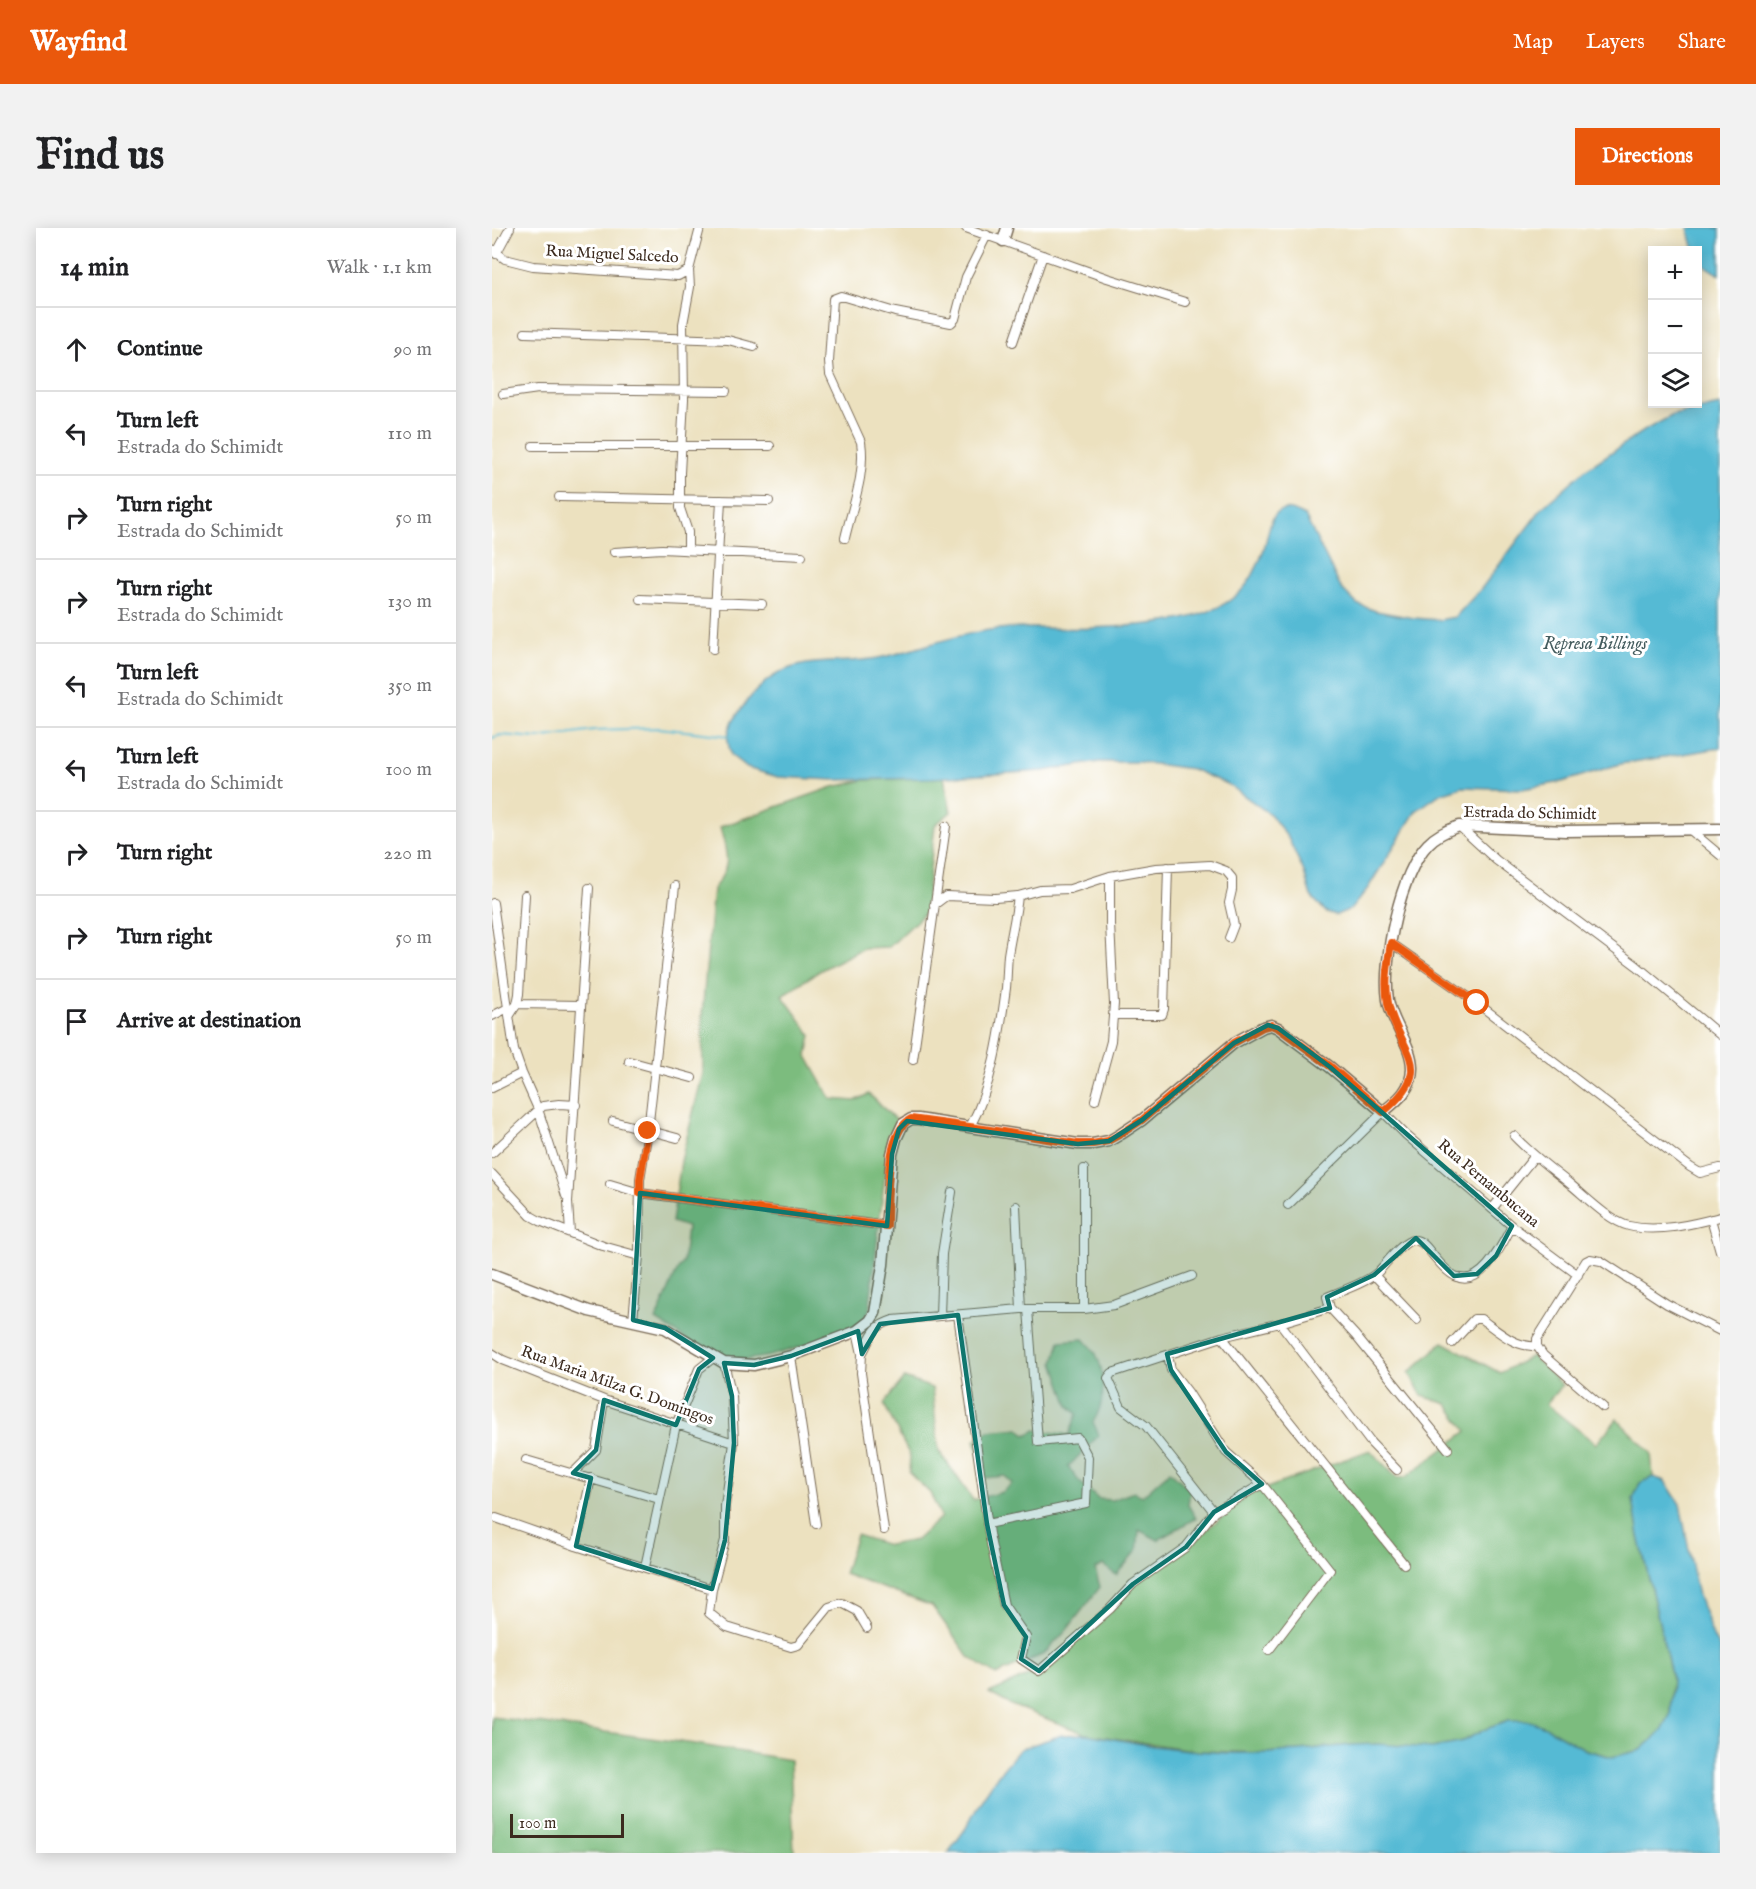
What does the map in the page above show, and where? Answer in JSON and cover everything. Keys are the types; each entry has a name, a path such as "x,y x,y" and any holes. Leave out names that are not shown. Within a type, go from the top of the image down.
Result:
{"street":[{"path":"494,251 510,228"},
{"path":"966,228 1146,291 1185,302"},
{"path":"1003,241 1007,228"},
{"name":"Rua Miguel Salcedo","path":"494,251 517,263 533,266 678,276 688,270 697,229"},
{"path":"845,538 862,470 862,452 861,442 830,374 828,362 833,299 841,296 895,312 951,323 955,319 966,277 987,235"},
{"path":"1013,342 1043,255"},
{"path":"688,270 690,287 683,324 684,391 680,500 680,508 688,532 688,550"},
{"path":"525,333 728,340 754,347"},
{"path":"503,394 538,389 726,391"},
{"path":"533,446 770,446"},
{"path":"559,497 768,501"},
{"path":"713,649 721,500"},
{"path":"614,552 688,550 802,556"},
{"path":"640,599 762,604"},
{"path":"913,1059 946,826"},
{"path":"1459,826 1496,860 1637,966 1720,1035"},
{"name":"Estrada do Schimidt","path":"1383,1112 1405,1092 1410,1081 1412,1067 1410,1056 1388,1001 1387,975 1398,905 1418,856 1428,843 1445,831 1459,826 1565,831 1720,829"},
{"path":"1689,830 1720,855"},
{"path":"934,905 946,896 995,898 1018,896 1040,890 1070,889 1110,876 1168,867 1210,865 1226,871 1232,878 1229,903 1234,925 1229,938"},
{"path":"1113,1015 1162,1015 1168,867"},
{"path":"1095,1100 1111,1041 1113,1015 1110,876"},
{"path":"633,1320 639,1256 640,1179 648,1131 675,886"},
{"path":"570,1233 568,1202 589,888"},
{"path":"512,1009 525,895"},
{"path":"970,1127 993,1061 1006,988 1008,955 1018,896"},
{"path":"493,903 512,1009 514,1050 538,1109 568,1202"},
{"path":"1391,943 1477,1003 1690,1167 1700,1173 1720,1168"},
{"path":"492,1016 512,1009 580,1005"},
{"path":"492,1274 589,1311 665,1328 724,1363 754,1365 791,1356 857,1331 870,1321 875,1313 887,1226 891,1154 899,1129 903,1124 911,1119 918,1119 1078,1144 1108,1141 1142,1120 1234,1043 1271,1025 1330,1066 1383,1112 1288,1205"},
{"path":"629,1060 692,1078"},
{"path":"492,1088 522,1073"},
{"path":"492,1153 538,1109 551,1105 576,1105"},
{"name":"Rua Pernambucana","path":"1383,1112 1406,1135 1512,1226 1578,1275"},
{"path":"613,1121 677,1138"},
{"path":"1514,1136 1534,1157 1606,1213 1628,1226 1645,1228 1681,1226 1715,1218 1720,1251"},
{"path":"1492,1209 1534,1157"},
{"path":"1084,1169 1084,1309"},
{"path":"492,1174 531,1216 549,1226 603,1246 639,1256"},
{"path":"610,1184 640,1193 887,1226"},
{"path":"940,1316 942,1254 952,1192"},
{"path":"987,1524 1086,1503 1088,1457 1078,1438 1038,1442 1016,1206"},
{"path":"1448,1449 1355,1335 1330,1308 1327,1297 1374,1275 1405,1244 1413,1240 1425,1245 1454,1276 1463,1278 1477,1274 1496,1256 1512,1226"},
{"path":"1603,1407 1543,1355 1537,1346 1537,1339 1586,1260 1601,1261 1667,1304 1720,1331"},
{"path":"1374,1275 1418,1320"},
{"path":"862,1354 873,1331 880,1324 893,1320 1024,1309 1084,1309 1114,1305 1192,1276"},
{"path":"1214,1512 1146,1426 1121,1407 1108,1378 1112,1373 1168,1356 1176,1351 1330,1308"},
{"path":"958,1315 987,1524 1004,1605 1026,1637 1021,1659 1039,1671 1110,1609 1133,1584 1185,1547 1214,1512 1262,1484"},
{"path":"1452,1343 1474,1319 1481,1319 1518,1344 1527,1347 1537,1346"},
{"path":"1280,1323 1371,1443 1397,1470"},
{"path":"857,1331 862,1354 861,1372 884,1530"},
{"path":"1222,1337 1404,1564"},
{"name":"Rua Maria Milza G. Domingos","path":"492,1353 503,1360 604,1400 734,1443"},
{"path":"791,1356 816,1524"},
{"path":"1168,1356 1171,1370 1188,1392 1226,1452 1262,1484 1330,1570 1269,1650"},
{"path":"645,1567 676,1425 699,1369 713,1358"},
{"path":"724,1363 735,1419 734,1443 725,1506 725,1540 711,1589 709,1613 727,1627 791,1647 798,1645 829,1608 842,1603 857,1611 867,1628"},
{"path":"573,1473 596,1450 604,1400"},
{"path":"526,1460 659,1499"},
{"path":"576,1546 591,1478"},
{"path":"496,1518 711,1589"}],"highlighted area":[{"path":"1268,1025 1278,1028 1330,1067 1512,1226 1496,1256 1477,1274 1454,1276 1416,1238 1374,1275 1327,1297 1330,1308 1167,1354 1171,1370 1226,1452 1262,1484 1214,1512 1186,1547 1133,1584 1039,1671 1021,1659 1026,1637 1004,1605 987,1524 958,1315 880,1324 862,1354 858,1331 791,1356 754,1365 724,1363 732,1396 734,1443 725,1540 712,1589 576,1546 591,1478 573,1473 596,1450 604,1400 676,1425 699,1369 713,1358 665,1328 633,1320 640,1193 887,1226 892,1154 899,1129 907,1121 1078,1144 1109,1141 1142,1120 1234,1043"}],"green space":[{"path":"944,777 951,812 935,825 925,913 889,947 863,948 821,970 782,995 811,1035 807,1056 831,1099 855,1101 869,1094 898,1122 888,1148 869,1311 862,1324 813,1343 770,1356 732,1362 714,1357 656,1320 683,1261 687,1227 672,1222 681,1161 703,1073 702,1016 713,889 724,873 727,860 720,827 833,787 865,780"},
{"path":"1084,1339 1096,1354 1102,1371 1102,1398 1093,1422 1099,1435 1068,1467 1098,1499 1112,1500 1134,1492 1142,1496 1170,1471 1190,1490 1188,1505 1196,1518 1158,1540 1139,1530 1137,1551 1116,1575 1103,1565 1095,1569 1100,1587 1066,1631 1044,1654 996,1675 969,1657 932,1606 844,1574 856,1535 888,1545 916,1540 941,1517 930,1493 909,1473 910,1456 884,1404 904,1378 932,1388 939,1451 973,1500 1002,1492 1012,1483 1005,1476 984,1478 975,1440 989,1431 1019,1428 1026,1435 1036,1430 1069,1435 1077,1414 1069,1406 1054,1362 1060,1341"},
{"path":"1443,1342 1500,1373 1532,1356 1562,1385 1546,1404 1596,1444 1617,1419 1651,1453 1653,1477 1640,1483 1633,1499 1639,1536 1672,1678 1670,1715 1661,1732 1641,1750 1613,1757 1586,1750 1548,1728 1508,1721 1459,1743 1432,1748 1352,1745 1267,1753 1198,1751 1086,1734 1011,1705 989,1693 1046,1668 1133,1584 1186,1547 1248,1495 1370,1450 1397,1478 1406,1477 1467,1431 1447,1404 1422,1396 1409,1373"},
{"path":"492,1717 695,1744 790,1760 794,1853 492,1853"}],"water":[{"path":"1688,228 1720,228 1720,275 1702,262 1702,246 1693,246"},
{"name":"Represa Billings","path":"1720,405 1720,748 1620,764 1562,782 1522,789 1462,787 1440,794 1416,811 1368,888 1351,909 1336,915 1326,912 1311,896 1304,872 1288,838 1271,815 1229,785 1192,769 1139,762 1099,762 1043,771 932,778 834,780 778,777 747,768 731,755 729,732 741,709 763,684 778,673 794,667 883,657 983,631 1131,626 1172,621 1210,611 1227,602 1248,582 1261,557 1270,525 1278,512 1284,509 1305,516 1341,588 1357,604 1376,611 1414,618 1439,620 1455,617 1481,589 1542,508 1586,469 1647,429 1673,415"},
{"path":"1653,1477 1665,1481 1680,1504 1698,1596 1720,1649 1720,1853 948,1853 998,1775 1020,1749 1062,1735 1086,1734 1198,1751 1268,1753 1377,1744 1432,1748 1459,1743 1508,1721 1530,1721 1548,1728 1586,1750 1612,1757 1641,1750 1661,1732 1670,1715 1672,1678 1639,1536 1633,1499 1640,1483"}],"waterway":[{"path":"492,738 501,735 537,738 594,730 659,728 730,736"}],"route":[{"path":"648,1131 640,1193 887,1226 891,1154 899,1129 911,1119 1065,1143 1093,1144 1108,1141 1142,1120 1234,1043 1268,1025 1278,1028 1330,1066 1383,1112 1405,1092 1410,1081 1412,1067 1410,1056 1388,1001 1387,975 1391,943 1477,1003"}]}
